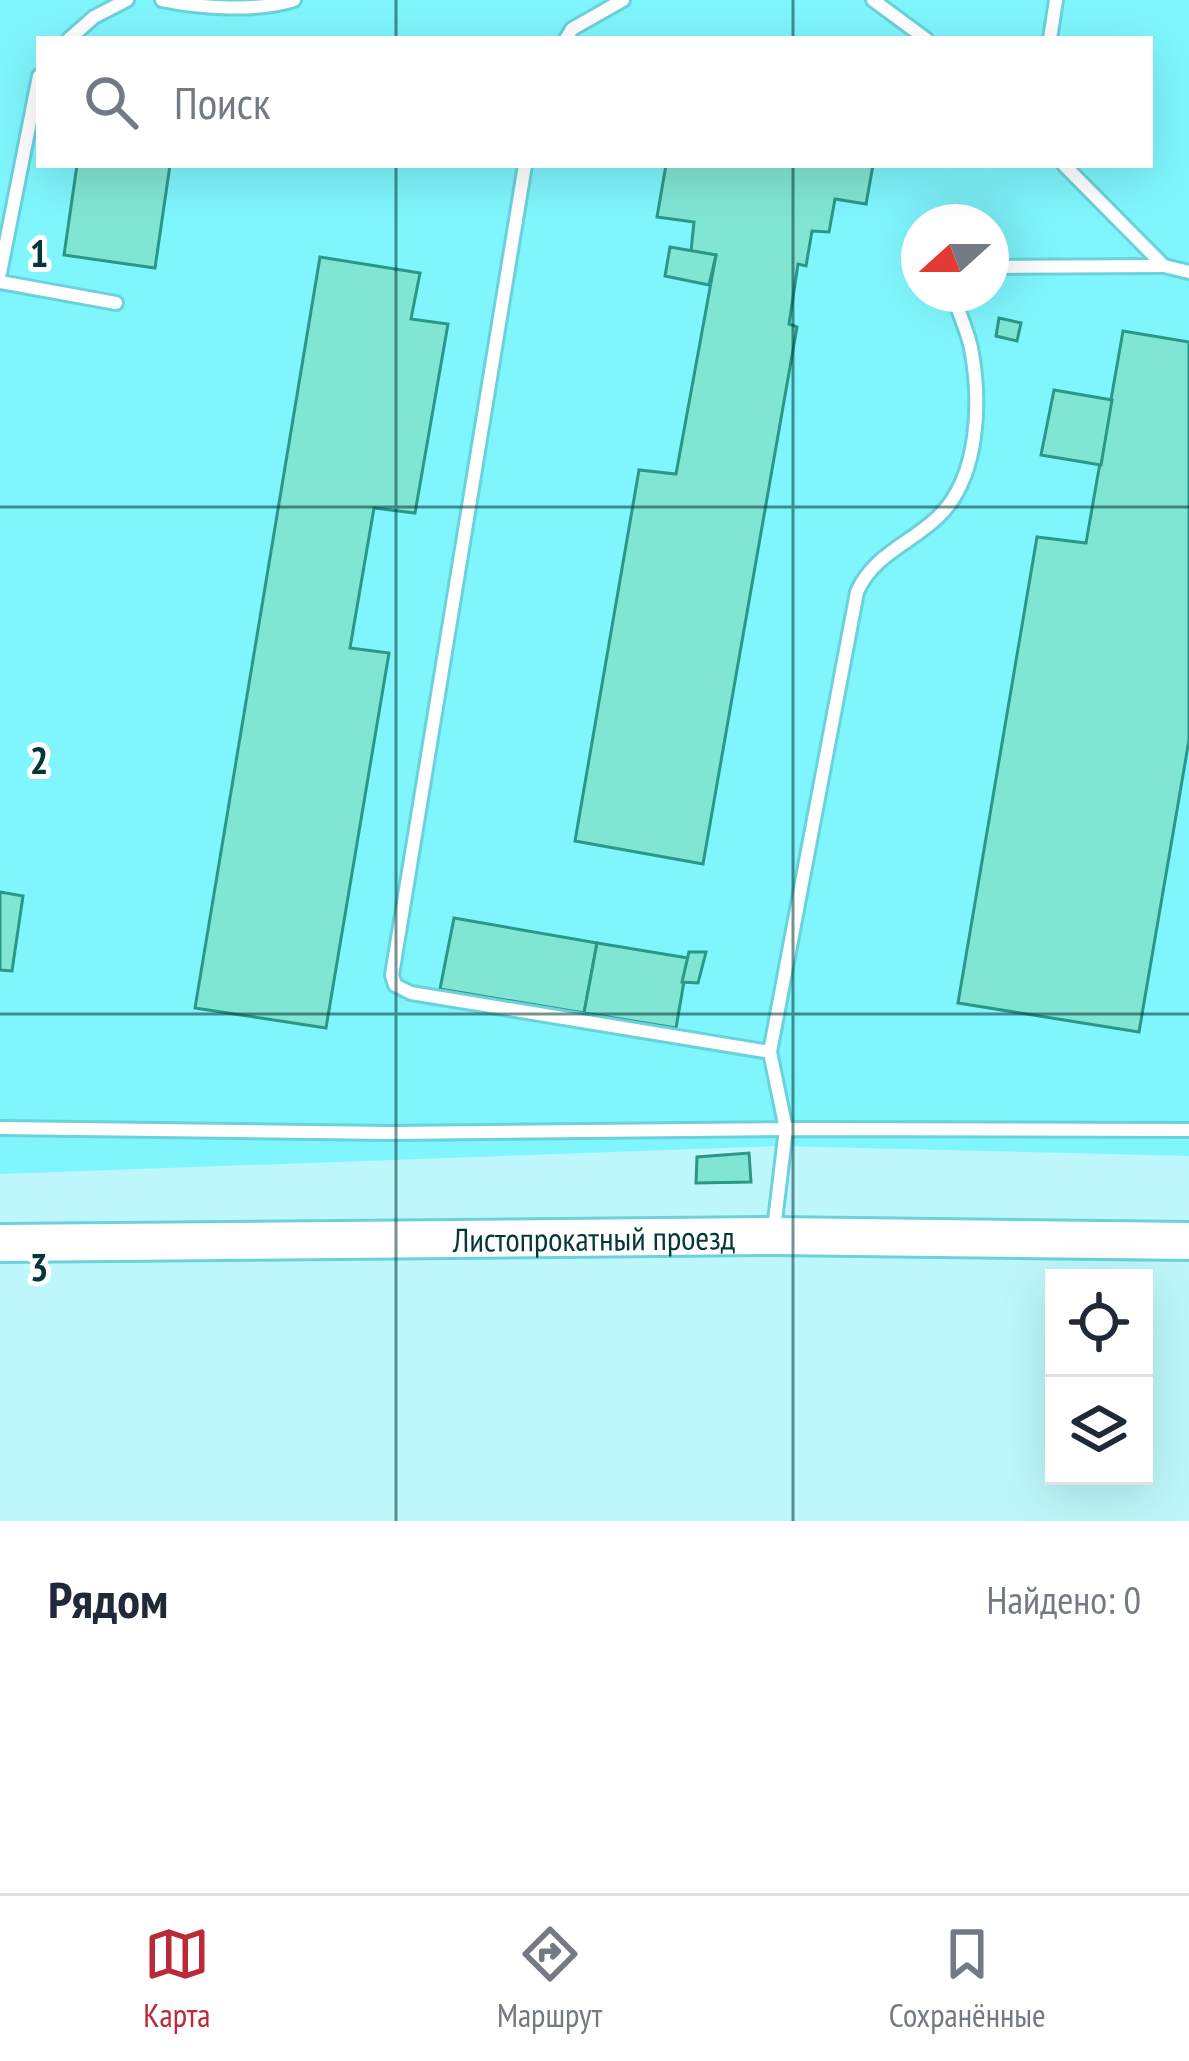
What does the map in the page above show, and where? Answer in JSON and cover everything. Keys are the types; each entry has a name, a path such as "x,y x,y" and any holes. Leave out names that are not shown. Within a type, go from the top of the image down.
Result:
{"street":[{"name":"Листопрокатный проезд","path":"0,1243 774,1236 1189,1241"}],"lane":[{"path":"72,36 94,17 127,0"},
{"path":"162,0 192,6 275,6 294,0"},
{"path":"568,36 623,0"},
{"path":"873,0 922,36"},
{"path":"1050,36 1056,0"},
{"path":"0,273 36,91"},
{"path":"526,168 392,975 395,986 411,993 770,1052"},
{"path":"1067,168 1164,266"},
{"path":"1009,267 1164,266 1189,272"},
{"path":"0,282 116,303"},
{"path":"774,1236 786,1129 770,1052 857,592 876,562 940,515 960,483 975,439 970,343 959,312"},
{"path":"0,1128 390,1133 1189,1130"}],"shaded area":[{"path":"0,0 1189,0 1189,1156 780,1146 0,1174"}],"building":[{"path":"77,168 170,168 155,268 64,255"},
{"path":"665,168 872,168 866,204 835,199 829,232 812,231 806,266 798,264 789,324 797,327 703,864 575,841 639,470 676,474 716,255 691,251 694,222 657,217"},
{"path":"670,247 716,255 709,285 665,276"},
{"path":"320,257 420,273 411,319 448,324 415,513 374,508 350,648 389,653 326,1028 195,1008"},
{"path":"999,318 1021,323 1017,341 996,336"},
{"path":"1123,331 1189,342 1189,740 1139,1032 958,1003 1037,537 1086,543"},
{"path":"1054,390 1112,400 1101,465 1041,455"},
{"path":"0,892 23,896 12,971 0,970"},
{"path":"454,918 597,943 584,1013 440,989"},
{"path":"597,943 688,958 676,1028 584,1013"},
{"path":"689,952 706,952 698,983 682,982"},
{"path":"749,1153 751,1182 696,1183 697,1157"}]}
